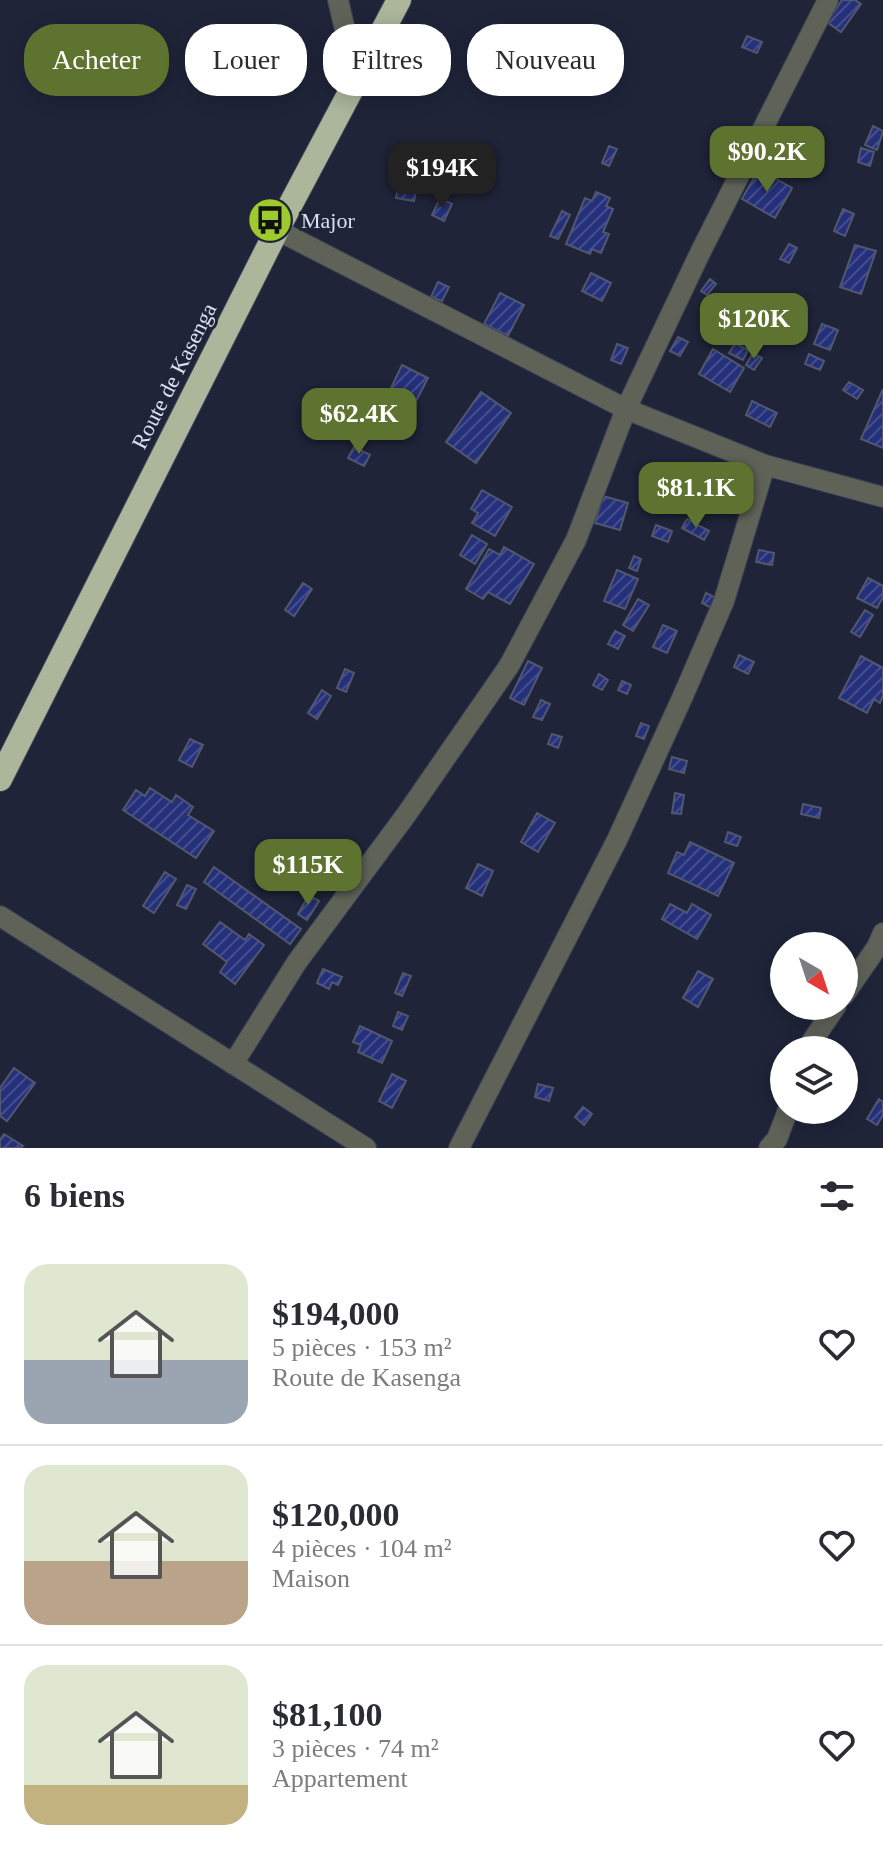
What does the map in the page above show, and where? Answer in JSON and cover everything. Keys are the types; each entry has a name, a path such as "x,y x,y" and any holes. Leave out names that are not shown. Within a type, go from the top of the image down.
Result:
{"highway":[{"name":"Route de Kasenga","path":"387,24 399,0"},
{"name":"Route de Kasenga","path":"0,779 277,230 349,96"}],"street":[{"path":"338,0 344,24"},
{"path":"233,1064 297,962 406,815 509,666 576,540 626,409 700,253 828,0"},
{"path":"277,230 626,409 765,465 883,497"},
{"path":"459,1148 617,840 683,696 724,601 765,465"},
{"path":"0,916 366,1148"},
{"path":"858,975 883,933"},
{"path":"769,1148 777,1139 783,1124"}],"building":[{"path":"842,0 855,0 861,4 841,32 827,22"},
{"path":"747,36 762,42 757,53 742,47"},
{"path":"873,126 883,131 877,150 865,145"},
{"path":"609,146 617,149 609,166 602,163"},
{"path":"861,148 874,152 870,166 858,162"},
{"path":"759,169 792,188 775,218 742,199"},
{"path":"398,188 416,191 414,201 396,198"},
{"path":"596,192 610,198 606,206 613,209 603,232 609,234 601,253 592,249 590,254 566,244 585,198 592,201"},
{"path":"440,198 452,204 444,221 432,215"},
{"path":"843,209 854,214 845,236 834,231"},
{"path":"562,211 570,215 558,239 550,236"},
{"path":"789,244 797,248 789,263 780,259"},
{"path":"855,245 876,251 861,294 840,287"},
{"path":"591,273 611,283 602,301 582,291"},
{"path":"710,279 716,284 707,295 701,291"},
{"path":"438,282 449,287 442,301 431,297"},
{"path":"500,293 524,305 508,336 484,324"},
{"path":"737,305 758,314 747,340 725,331"},
{"path":"798,315 806,318 801,331 793,328"},
{"path":"822,324 838,330 830,350 814,344"},
{"path":"678,337 688,342 680,356 670,351"},
{"path":"735,343 748,350 743,360 729,353"},
{"path":"617,344 628,348 621,364 611,360"},
{"path":"713,349 744,368 730,392 699,374"},
{"path":"753,353 762,358 754,370 746,365"},
{"path":"809,354 824,361 820,370 805,364"},
{"path":"402,365 428,378 414,405 389,392"},
{"path":"849,382 863,390 857,399 843,390"},
{"path":"883,389 883,448 861,439"},
{"path":"481,392 511,413 476,463 446,442"},
{"path":"752,401 777,413 770,427 746,415"},
{"path":"354,447 370,455 364,466 348,458"},
{"path":"482,490 512,507 495,536 472,523 478,513 471,509"},
{"path":"603,496 628,503 620,530 595,523"},
{"path":"687,519 709,531 704,540 682,528"},
{"path":"656,525 672,531 668,542 652,536"},
{"path":"472,535 487,544 475,564 460,555"},
{"path":"504,547 534,564 510,604 488,592 483,599 466,589 489,549 500,555"},
{"path":"759,550 774,553 772,565 756,562"},
{"path":"634,556 641,559 637,571 629,568"},
{"path":"617,570 638,579 625,609 604,601"},
{"path":"868,578 883,586 883,597 877,608 857,598"},
{"path":"303,583 312,589 294,616 285,610"},
{"path":"706,593 722,601 717,611 702,603"},
{"path":"638,599 649,605 633,631 623,625"},
{"path":"865,610 873,615 860,637 851,632"},
{"path":"663,625 677,631 667,653 653,647"},
{"path":"615,631 625,636 618,649 608,644"},
{"path":"739,655 754,662 748,674 734,667"},
{"path":"861,656 883,668 883,696 880,703 874,699 867,713 839,698"},
{"path":"528,661 542,668 524,705 510,698"},
{"path":"345,669 354,673 346,692 337,688"},
{"path":"599,674 608,680 602,690 593,685"},
{"path":"622,681 631,685 627,694 618,690"},
{"path":"322,690 331,696 317,719 308,713"},
{"path":"541,700 550,704 542,720 533,717"},
{"path":"641,723 649,726 644,739 636,736"},
{"path":"552,734 562,737 558,748 548,744"},
{"path":"190,739 203,745 192,767 179,760"},
{"path":"672,757 687,761 684,773 669,769"},
{"path":"150,788 172,802 176,795 193,807 188,815 214,831 196,858 123,810 136,790 145,796"},
{"path":"675,793 684,795 681,814 672,813"},
{"path":"803,804 821,808 819,818 801,814"},
{"path":"537,813 555,823 538,852 521,842"},
{"path":"728,832 741,837 737,846 725,842"},
{"path":"690,842 734,863 718,896 668,873 677,852 684,855"},
{"path":"478,864 493,871 482,896 466,888"},
{"path":"214,867 301,929 290,944 204,882"},
{"path":"165,872 176,879 154,913 143,906"},
{"path":"187,885 196,889 186,909 177,905"},
{"path":"309,895 319,901 307,920 298,914"},
{"path":"670,904 687,913 692,904 711,915 697,939 662,919"},
{"path":"220,922 245,940 249,934 264,945 235,984 220,972 227,962 203,944"},
{"path":"323,969 342,977 338,985 332,982 329,989 317,983"},
{"path":"698,971 713,979 698,1007 683,998"},
{"path":"403,973 411,976 402,996 395,993"},
{"path":"398,1012 408,1016 402,1030 393,1026"},
{"path":"360,1026 392,1041 382,1063 358,1052 361,1045 353,1042"},
{"path":"14,1068 35,1083 7,1121 0,1116 0,1088"},
{"path":"392,1074 406,1081 392,1108 379,1101"},
{"path":"538,1084 553,1088 549,1101 535,1097"},
{"path":"879,1099 883,1102 883,1115 877,1125 867,1119"},
{"path":"583,1107 592,1114 584,1125 575,1117"},
{"path":"4,1134 23,1146 0,1148"}],"place":[{"name":"Major","path":"270,220"}]}
